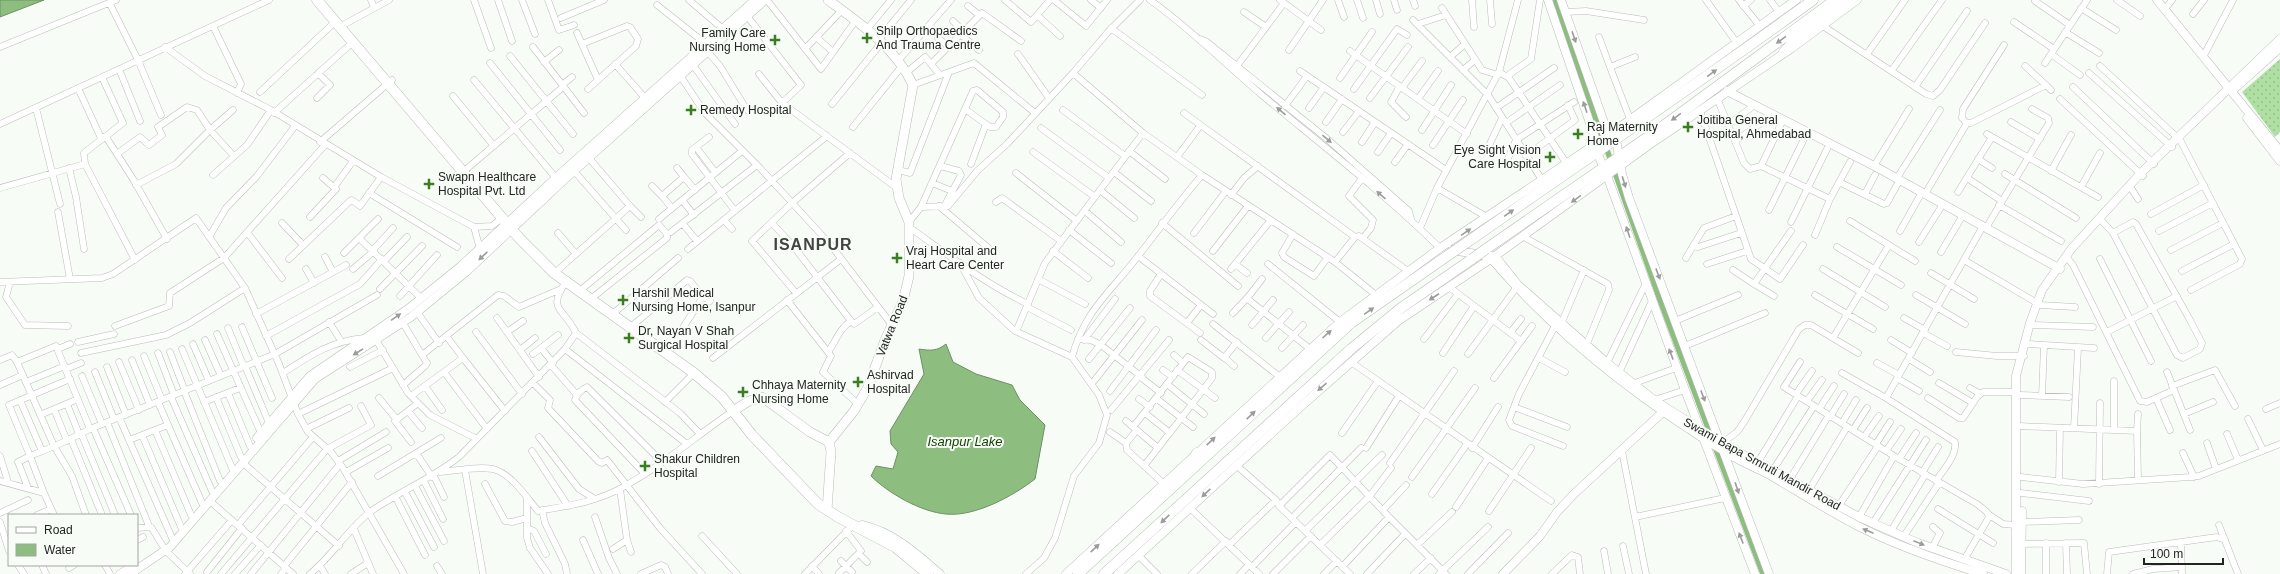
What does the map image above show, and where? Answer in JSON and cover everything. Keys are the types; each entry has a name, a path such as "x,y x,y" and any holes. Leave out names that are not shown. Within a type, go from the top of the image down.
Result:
{"main road":[{"path":"317,0 340,23 510,224 554,273 565,283 694,373 722,397 781,464 828,509 895,547 928,574"},
{"path":"325,0 353,42 390,81"},
{"path":"828,0 868,28 902,66 913,85"},
{"path":"1078,574 1156,497 1189,472 1351,323 1466,243 1611,137 1680,96 1813,0"},
{"path":"1104,574 1351,349 1401,308 1472,259 1490,255 1835,0"},
{"path":"1784,52 1802,33 1846,0"},
{"name":"Vatwa Road","path":"829,442 858,404 868,386 903,301 909,276 909,224 899,198 898,170 913,85"},
{"path":"510,224 558,270 565,283 582,289 592,298 615,312 696,371 724,395 734,410"},
{"path":"1337,336 1351,349"},
{"path":"734,410 749,401 762,397 810,432 829,442 831,452 828,509"},
{"path":"1189,472 1197,453"},
{"path":"860,527 905,550 933,574"}],"street":[{"path":"0,47 110,4 116,0"},
{"path":"0,124 269,0"},
{"path":"260,92 340,23 389,0"},
{"path":"474,0 491,48"},
{"path":"498,0 512,41"},
{"path":"522,0 535,34"},
{"path":"548,0 559,30 574,25"},
{"path":"560,18 604,0"},
{"path":"689,0 723,29"},
{"path":"164,549 220,481 242,460 250,446 269,423 292,399 315,379 403,323 466,272 510,224 556,178 646,99 693,65 723,29 755,0"},
{"path":"120,574 135,570 164,549 210,501 310,376 421,298 574,171 707,48 766,0 821,69 856,20"},
{"path":"868,28 890,0"},
{"path":"832,104 911,0"},
{"path":"853,127 902,66 951,0"},
{"path":"1005,0 1032,22 1050,0"},
{"path":"1054,0 1086,26 1107,0"},
{"path":"1091,0 1100,8"},
{"path":"921,207 948,206 978,170 1007,144 1073,73 1111,28 1140,0"},
{"path":"1150,0 1200,39 1209,50 1411,219 1440,248 1490,255 1516,288 1558,325 1595,362 1666,412 1566,509 1509,574"},
{"path":"1289,50 1323,0"},
{"path":"1338,0 1344,17"},
{"path":"1357,0 1362,18"},
{"path":"1376,0 1380,14"},
{"path":"1394,0 1397,10"},
{"path":"1472,0 1474,27"},
{"path":"1490,0 1492,24"},
{"path":"1420,228 1436,188 1499,74 1518,0"},
{"path":"1507,76 1531,58 1540,0"},
{"path":"1548,0 1597,148 1676,368 1755,574"},
{"path":"1561,0 1600,115 1620,160 1629,198 1769,574"},
{"path":"1706,0 1736,42"},
{"path":"1739,0 1759,25"},
{"path":"1743,6 1751,0"},
{"path":"1770,0 1779,12"},
{"path":"1611,137 1630,119 1759,25 1796,0"},
{"path":"1620,160 1700,111 1823,26 1857,0"},
{"path":"1867,54 1905,0"},
{"path":"1892,70 1942,0"},
{"path":"2045,63 2086,0"},
{"path":"2117,0 2140,16"},
{"path":"2157,0 2204,57 2280,160"},
{"path":"2165,9 2172,0"},
{"path":"2193,14 2204,0"},
{"path":"2204,57 2233,0"},
{"path":"1237,66 1266,27 1282,1 1321,30"},
{"path":"2035,1 2070,25"},
{"path":"110,4 138,60 161,115"},
{"path":"657,5 707,48 747,110"},
{"path":"968,6 979,14 984,14 1021,41"},
{"path":"1442,8 1482,70 1507,76 1567,164"},
{"path":"2081,8 2116,30"},
{"path":"805,49 842,10"},
{"path":"1566,12 1586,11 1644,20"},
{"path":"1915,87 1967,11"},
{"path":"1244,12 1266,27"},
{"path":"932,64 979,14"},
{"path":"1037,15 1060,36"},
{"path":"1446,15 1415,22 1488,95 1542,180"},
{"path":"747,16 801,85 782,103"},
{"path":"953,21 979,50"},
{"path":"2014,22 2080,75"},
{"path":"1823,26 1892,70 1915,87 1933,96 1940,90 1985,23"},
{"path":"213,26 241,84 238,93"},
{"path":"582,44 622,27 630,27 638,43 588,89"},
{"path":"1111,28 1202,95"},
{"path":"1354,89 1372,66 1397,29 1407,35"},
{"path":"1340,78 1372,32"},
{"path":"2065,32 2099,53"},
{"path":"577,33 598,80"},
{"path":"816,37 833,52"},
{"path":"1599,37 1630,119"},
{"path":"938,38 948,46"},
{"path":"1200,39 1207,42 1237,66 1378,183 1409,211 1411,219"},
{"path":"2021,574 2022,544 2019,524 2018,393 2023,356 2039,304 2058,268 2111,208 2178,138 2211,108 2228,89 2280,39"},
{"path":"213,175 247,145 272,111 353,42"},
{"path":"1450,57 1465,44"},
{"path":"1967,123 1962,118 1963,109 2004,45"},
{"path":"166,47 205,76 272,111 353,161 474,227 510,224"},
{"path":"1370,98 1408,47"},
{"path":"533,48 584,113"},
{"path":"2228,89 2280,48"},
{"path":"544,62 559,50"},
{"path":"1350,51 1467,134"},
{"path":"1018,54 1049,98"},
{"path":"510,56 573,134"},
{"path":"902,66 925,57 940,75"},
{"path":"1610,67 1635,57"},
{"path":"1463,70 1475,60"},
{"path":"1406,117 1391,102 1422,61"},
{"path":"490,63 560,150"},
{"path":"913,85 974,63 1035,113"},
{"path":"615,64 646,99"},
{"path":"693,65 735,124"},
{"path":"2025,66 2051,90"},
{"path":"2100,66 2178,138 2242,259 2240,264 2190,290"},
{"path":"1496,108 1554,68"},
{"path":"119,69 140,121"},
{"path":"1418,99 1438,71"},
{"path":"898,170 910,173 949,72"},
{"path":"1300,72 1446,170"},
{"path":"317,98 330,85 318,73"},
{"path":"1073,73 1143,133 1248,206 1328,257 1376,295"},
{"path":"679,74 705,114 757,165 792,203 841,259 892,325"},
{"path":"759,74 782,103 898,188"},
{"path":"2089,74 2171,146"},
{"path":"1285,106 1307,76"},
{"path":"102,77 123,123 84,153 85,164 135,260"},
{"path":"465,171 572,77"},
{"path":"474,80 556,178"},
{"path":"115,326 169,306 170,293 224,258 248,232 322,143 390,81"},
{"path":"1422,130 1450,85"},
{"path":"1486,152 1504,121 1529,108 1560,85"},
{"path":"1900,231 1967,123 1971,123 2046,85"},
{"path":"2073,87 2153,163"},
{"path":"78,88 100,136 106,137 136,184 167,239"},
{"path":"1309,108 1324,88"},
{"path":"2228,89 2280,151"},
{"path":"965,109 990,127 996,127 1003,117 1003,112 977,90 973,92 965,109 940,166 921,207 909,224 960,263 1010,296 1072,330"},
{"path":"1727,91 1874,166 1897,182 1923,193 2058,268"},
{"path":"453,96 494,146"},
{"path":"1717,98 1747,168 1752,170 1761,166 1781,124"},
{"path":"1326,122 1342,99"},
{"path":"2060,99 2142,175"},
{"path":"1433,145 1463,100"},
{"path":"1506,163 1516,140 1571,104 1576,120 1526,156"},
{"path":"117,154 140,137 149,145 162,136 158,127 187,107 197,110 210,130 234,156"},
{"path":"1729,124 1752,107"},
{"path":"36,108 51,173 60,204"},
{"path":"1874,166 1909,109"},
{"path":"1886,398 1964,260 2029,158 2050,120 2032,109"},
{"path":"136,184 176,164 210,130 233,110"},
{"path":"1064,110 1166,179"},
{"path":"1839,182 1884,204 1887,203 1897,182 1940,110"},
{"path":"1343,132 1359,111"},
{"path":"1700,111 1751,259 1780,279 1803,245"},
{"path":"1184,113 1354,237 1363,238 1408,271"},
{"path":"1735,141 1771,116"},
{"path":"1362,142 1375,122"},
{"path":"2011,122 2040,139"},
{"path":"971,164 986,124"},
{"path":"209,237 226,208 257,176 295,126"},
{"path":"1177,157 1200,126"},
{"path":"1041,128 1109,178"},
{"path":"1018,327 1045,263 1143,133"},
{"path":"1378,152 1391,133"},
{"path":"688,249 826,136"},
{"path":"1958,192 1990,136 2098,197"},
{"path":"2051,170 2071,136"},
{"path":"709,137 692,150 692,154 735,211"},
{"path":"1769,210 1803,141"},
{"path":"1395,162 1408,144"},
{"path":"696,147 715,172"},
{"path":"1066,574 1156,497 1164,484 1340,322 1440,248 1567,164 1597,148"},
{"path":"1792,222 1827,149"},
{"path":"659,219 742,150"},
{"path":"1033,152 1095,198"},
{"path":"796,293 752,241 792,203 850,153"},
{"path":"2081,187 2100,153"},
{"path":"588,158 641,217"},
{"path":"1978,159 1992,168"},
{"path":"310,217 336,189 335,186 353,161"},
{"path":"1815,235 1830,199 1850,162"},
{"path":"0,188 85,164"},
{"path":"671,232 757,165"},
{"path":"940,166 959,171 961,175 942,206"},
{"path":"1194,233 1229,193 1258,166"},
{"path":"1761,166 1830,199"},
{"path":"69,168 76,196 84,249"},
{"path":"677,168 695,190"},
{"path":"574,171 626,230"},
{"path":"1118,574 1236,465 1398,321 1449,287 1490,255 1524,237 1605,171"},
{"path":"1114,172 1151,201"},
{"path":"1016,173 1077,221"},
{"path":"2005,174 2076,218"},
{"path":"1072,357 1081,340 1093,309 1138,256 1162,223 1202,175"},
{"path":"1865,194 1875,175"},
{"path":"2058,268 2068,259 2111,208 2132,192 2142,175"},
{"path":"289,259 350,201 352,200 360,206 381,177"},
{"path":"662,196 684,177"},
{"path":"323,178 335,186"},
{"path":"1362,178 1349,196 1374,220 1371,228 1363,238"},
{"path":"1967,178 2001,203 2061,241"},
{"path":"932,183 952,191"},
{"path":"2151,214 2204,185"},
{"path":"652,186 672,208"},
{"path":"1436,188 1487,217"},
{"path":"1100,190 1134,218"},
{"path":"2132,192 2138,199"},
{"path":"369,193 457,247"},
{"path":"996,202 1002,198 1061,240"},
{"path":"682,200 694,215"},
{"path":"2160,231 2213,203"},
{"path":"1919,242 1943,204"},
{"path":"558,270 630,206"},
{"path":"942,206 992,251"},
{"path":"1213,251 1248,206"},
{"path":"1085,210 1122,242"},
{"path":"58,212 70,279"},
{"path":"1941,252 1963,215"},
{"path":"1686,258 1704,228 1736,216"},
{"path":"0,282 102,278 113,274 135,260 196,218 245,288 283,373 298,414 306,429 346,472 370,513 389,552 404,574"},
{"path":"344,253 378,219"},
{"path":"724,220 732,230"},
{"path":"1247,273 1233,266 1271,220"},
{"path":"2101,220 2113,233 2180,358 2200,349 2202,343 2136,224 2133,222 2113,233"},
{"path":"1850,221 1914,261"},
{"path":"282,223 303,245"},
{"path":"772,223 854,324 878,307"},
{"path":"1162,223 1238,286"},
{"path":"2171,250 2223,223"},
{"path":"683,224 697,241"},
{"path":"582,289 656,226 660,225 667,234 667,238 592,298"},
{"path":"474,227 480,249"},
{"path":"353,268 373,250 393,228"},
{"path":"1070,230 1111,263"},
{"path":"1754,284 1791,231"},
{"path":"248,232 282,278"},
{"path":"558,233 576,254"},
{"path":"1693,246 1698,247 1741,233"},
{"path":"1292,234 1282,253 1284,257 1314,276 1328,257"},
{"path":"266,336 360,284 407,237"},
{"path":"1335,262 1354,237"},
{"path":"1524,237 1605,282 1609,290 1586,346"},
{"path":"359,238 421,298"},
{"path":"2182,271 2234,244"},
{"path":"1833,338 1889,245"},
{"path":"28,488 18,462 69,440 92,428 274,354 379,292 422,246"},
{"path":"1837,247 1901,285"},
{"path":"1053,251 1088,278"},
{"path":"1707,264 1748,251"},
{"path":"400,296 437,255"},
{"name":"Swami Bapa Smruti Mandir Road","path":"1490,255 1558,325 1654,400 1666,412 1723,448 1758,462 1838,507 1859,517 1932,548 2006,574"},
{"path":"1138,256 1213,314"},
{"path":"325,257 333,272"},
{"path":"615,312 678,258"},
{"path":"713,358 841,259"},
{"path":"2068,259 2073,265 2107,332 2140,401 2147,402 2173,388 2215,370 2235,406"},
{"path":"2100,259 2151,361"},
{"path":"1964,260 2039,304 2075,307"},
{"path":"960,263 979,298 1015,331 1072,357 1099,395 1107,415 1099,443 1074,476 1056,538 1044,558 1026,574"},
{"path":"1268,264 1340,322"},
{"path":"256,314 346,265"},
{"path":"306,269 314,283"},
{"path":"1824,269 1885,307"},
{"path":"1563,446 1512,426 1509,420 1539,358 1558,325 1584,270"},
{"path":"1733,270 1774,296"},
{"path":"1931,273 1974,299"},
{"path":"1161,274 1150,291 1150,295 1200,333"},
{"path":"1038,279 1085,304"},
{"path":"1234,313 1262,279"},
{"path":"633,325 684,280 690,281 710,302"},
{"path":"10,282 6,297 25,325 68,326"},
{"path":"565,283 556,297 556,303 576,333 680,413 700,434"},
{"path":"422,355 447,337 498,295 504,296 519,307 565,283"},
{"path":"1607,363 1646,283"},
{"path":"1449,287 1521,341"},
{"path":"81,353 151,340 171,333 245,288"},
{"path":"1468,354 1516,288"},
{"path":"1424,339 1458,294"},
{"path":"1675,321 1738,295"},
{"path":"1815,295 1873,329"},
{"path":"680,332 703,296"},
{"path":"1916,296 1965,324"},
{"path":"2107,332 2177,296"},
{"path":"1248,297 1263,312 1310,349"},
{"path":"1081,340 1115,299"},
{"path":"787,300 831,356 823,372 858,404"},
{"path":"1252,326 1273,300"},
{"path":"1619,373 1652,301"},
{"path":"2023,356 2034,325 2039,304"},
{"path":"1187,324 1201,305"},
{"path":"1443,353 1474,306"},
{"path":"1089,359 1130,308"},
{"path":"417,312 439,343"},
{"path":"1266,338 1289,312"},
{"path":"1685,346 1765,314"},
{"path":"497,318 539,377"},
{"path":"1510,333 1521,318"},
{"path":"1904,318 1947,346"},
{"path":"1094,381 1142,320"},
{"path":"507,332 523,321"},
{"path":"828,352 835,343 838,333 851,321"},
{"path":"330,322 341,342"},
{"path":"403,323 427,363 426,366 403,385"},
{"path":"1214,324 1280,377"},
{"path":"1282,348 1303,324"},
{"path":"1723,448 1744,422 1799,329 1805,325 1811,325 1858,353"},
{"path":"2034,325 2094,327"},
{"path":"1494,378 1532,326"},
{"path":"242,327 272,398"},
{"path":"228,328 269,423"},
{"path":"1110,391 1156,330"},
{"path":"476,332 522,394"},
{"path":"310,574 320,566 370,513 440,472 477,439 552,364 576,333"},
{"path":"78,342 114,334"},
{"path":"217,334 232,371 261,433"},
{"path":"533,354 558,335"},
{"path":"104,336 106,348"},
{"path":"447,337 505,411"},
{"path":"283,373 325,347 341,342 364,338"},
{"path":"520,350 535,338"},
{"path":"205,340 221,376"},
{"path":"376,340 403,385 411,396 430,415 477,439"},
{"path":"1081,340 1091,340 1101,345 1161,393"},
{"path":"1111,410 1142,377 1170,340"},
{"path":"1201,340 1234,366"},
{"path":"1891,340 1930,372"},
{"path":"1225,358 1237,342"},
{"path":"58,349 70,344"},
{"path":"193,344 209,381"},
{"path":"2028,344 2094,348"},
{"path":"2042,396 2044,345"},
{"path":"17,362 54,346 58,349 78,399 131,514"},
{"path":"182,348 232,468"},
{"path":"541,348 577,395"},
{"path":"2074,428 2078,348"},
{"path":"565,349 687,444"},
{"path":"350,367 382,350"},
{"path":"170,352 220,481"},
{"path":"1956,352 2023,356"},
{"path":"158,353 172,396 212,491"},
{"path":"0,360 12,355 17,362 54,446 72,476 86,514"},
{"path":"144,356 168,425 202,502"},
{"path":"1174,356 1183,362"},
{"path":"1144,466 1212,378 1212,372 1189,356 1145,413 1126,443 1127,450 1144,466 1164,484"},
{"path":"411,396 463,358"},
{"path":"1539,358 1565,372"},
{"path":"132,360 150,405"},
{"path":"119,362 138,410"},
{"path":"1351,362 1469,446 1551,501"},
{"path":"1800,362 1784,387 1923,474 1977,504 1988,514 2003,524 2079,520"},
{"path":"1877,362 1920,392"},
{"path":"26,382 81,363"},
{"path":"107,367 126,415"},
{"path":"298,414 393,368"},
{"path":"1632,384 1676,368"},
{"path":"1163,370 1172,377"},
{"path":"1177,370 1215,398"},
{"path":"1320,545 1369,497 1423,414 1454,371"},
{"path":"1758,462 1812,371"},
{"path":"95,372 129,440 172,538"},
{"path":"444,372 487,429"},
{"path":"2167,372 2190,430"},
{"path":"665,402 694,373"},
{"path":"1842,373 1886,398 1955,442 1956,448 1953,455 1904,536"},
{"path":"0,385 23,375"},
{"path":"82,376 149,526 164,549 187,573 232,520"},
{"path":"42,514 53,512 8,408 9,405 70,379"},
{"path":"1807,402 1822,380"},
{"path":"1342,433 1378,381"},
{"path":"2114,381 2114,430"},
{"path":"533,383 550,400 548,408 598,461 602,463 607,460 660,528 702,574"},
{"path":"1939,383 1973,403"},
{"path":"1167,384 1204,414"},
{"path":"425,386 442,410"},
{"path":"1773,470 1834,386"},
{"path":"645,474 576,401 577,395 587,387 662,462"},
{"path":"204,402 240,388"},
{"path":"1412,477 1476,388"},
{"path":"1970,388 1979,393 2018,393 2069,397"},
{"path":"1654,400 1685,390"},
{"path":"228,393 250,446"},
{"path":"1928,398 1960,418 1963,418 1979,393"},
{"path":"2016,574 2021,493 2018,393"},
{"path":"1790,479 1844,394"},
{"path":"1240,574 1251,566 1342,468 1363,448 1399,396"},
{"path":"216,397 242,460 270,487 339,546"},
{"path":"379,398 397,420 396,424 411,442"},
{"path":"2156,398 2170,430"},
{"path":"40,415 78,399"},
{"path":"1139,399 1150,407"},
{"path":"1157,399 1193,427"},
{"path":"20,400 42,451"},
{"path":"1809,490 1847,427 1856,400"},
{"path":"2099,484 2100,402"},
{"path":"2184,414 2213,402"},
{"path":"397,420 418,403"},
{"path":"2266,409 2280,403"},
{"path":"67,404 115,514"},
{"path":"221,574 327,450 371,425 361,406"},
{"path":"1432,494 1498,407"},
{"path":"1514,407 1567,427"},
{"path":"306,429 349,408"},
{"path":"1847,427 1867,408"},
{"path":"54,409 102,514"},
{"path":"440,472 487,468 496,470 510,480 528,498 538,511 568,506 595,499 628,485 734,410"},
{"path":"408,411 422,428"},
{"path":"1145,413 1170,433"},
{"path":"2138,414 2138,480"},
{"path":"1864,437 1878,416"},
{"path":"2248,419 2263,450"},
{"path":"1126,421 1158,448"},
{"path":"1838,507 1890,422"},
{"path":"129,440 168,425"},
{"path":"2019,426 2138,431"},
{"path":"2059,482 2060,428"},
{"path":"1886,451 1901,429"},
{"path":"155,430 191,515"},
{"path":"251,574 301,513 339,463 386,432"},
{"path":"1110,432 1126,443"},
{"path":"1859,517 1896,457 1916,433"},
{"path":"2227,434 2238,460"},
{"path":"142,435 181,527"},
{"path":"207,573 270,487 313,437"},
{"path":"539,437 579,489 595,499"},
{"path":"378,476 441,438"},
{"path":"1873,523 1926,440"},
{"path":"2207,443 2216,469"},
{"path":"2021,477 2059,482 2099,484 2194,476 2280,444"},
{"path":"1891,531 1938,447"},
{"path":"346,472 388,448"},
{"path":"1489,510 1531,448"},
{"path":"1723,448 1857,526 1899,544 1983,574"},
{"path":"532,451 568,506"},
{"path":"416,453 433,476 444,497"},
{"path":"1623,453 1646,574"},
{"path":"2183,453 2194,476"},
{"path":"1192,574 1228,542 1278,503 1330,455 1389,518 1431,558 1443,573 1488,526"},
{"path":"1305,531 1382,455"},
{"path":"0,456 8,482"},
{"path":"1417,545 1454,509 1488,458"},
{"path":"1236,465 1278,503 1350,574"},
{"path":"465,470 483,574"},
{"path":"0,481 44,493"},
{"path":"424,481 443,519"},
{"path":"281,574 316,526 352,482"},
{"path":"485,484 505,521 512,522 527,518"},
{"path":"1383,510 1406,485"},
{"path":"415,486 444,541"},
{"path":"620,489 627,540 631,552"},
{"path":"406,492 434,547"},
{"path":"2021,493 2089,501"},
{"path":"396,498 425,555"},
{"path":"528,498 526,538 530,548 548,574"},
{"path":"1635,517 1725,498"},
{"path":"0,513 28,500"},
{"path":"210,501 293,574"},
{"path":"1190,508 1228,542 1259,574"},
{"path":"1938,509 1993,543"},
{"path":"542,510 545,523 564,564 567,574"},
{"path":"1964,560 1989,517 1988,514"},
{"path":"595,516 609,558 617,574"},
{"path":"1342,567 1389,518"},
{"path":"0,522 8,547 0,547"},
{"path":"2219,525 2238,574"},
{"path":"138,528 149,526"},
{"path":"2,530 8,527"},
{"path":"839,573 859,554 861,550 860,527"},
{"path":"860,527 869,537 898,554 922,574"},
{"path":"804,574 860,527 875,528 905,544 940,574"},
{"path":"1932,548 1940,533 1933,527"},
{"path":"527,528 534,531 546,554"},
{"path":"1503,574 1550,528"},
{"path":"354,529 373,574"},
{"path":"1468,574 1508,533"},
{"path":"1367,574 1405,534"},
{"path":"702,536 737,574"},
{"path":"1273,574 1311,536"},
{"path":"2112,574 2107,574 2109,552 2217,538 2225,540"},
{"path":"583,540 598,574"},
{"path":"613,549 627,540"},
{"path":"2022,544 2081,542 2086,545 2087,574"},
{"path":"2046,543 2046,574"},
{"path":"2066,543 2067,574"},
{"path":"2181,543 2182,574"},
{"path":"235,574 261,545"},
{"path":"1623,546 1629,574"},
{"path":"539,560 546,554 557,550"},
{"path":"1604,551 1608,574"},
{"path":"859,554 867,562"},
{"path":"1138,555 1157,574"},
{"path":"1552,574 1572,555 1578,557 1580,574"},
{"path":"1414,574 1431,558"},
{"path":"841,561 852,572"},
{"path":"1324,574 1337,561"},
{"path":"351,574 368,563"},
{"path":"642,574 661,565 665,567 668,574"},
{"path":"320,566 325,574"},
{"path":"437,566 442,574"},
{"path":"812,566 819,574"},
{"path":"2133,574 2153,569 2182,567"}],"shaded area":[{"path":"2280,59 2280,132 2275,137 2242,92"}],"water":[{"path":"0,0 44,0 0,17"},
{"name":"Isanpur Lake","path":"946,344 953,362 976,374 1012,385 1020,400 1045,425 1035,479 1016,492 993,504 981,509 957,514 946,514 926,510 916,506 886,489 871,476 876,466 893,469 898,452 891,444 890,431 924,374 919,349 934,350"}],"waterway":[{"path":"1554,0 1660,300 1711,436"},
{"path":"1714,444 1763,574"}],"place":[{"name":"Shilp Orthopaedics And Trauma Centre","path":"867,38"},
{"name":"Family Care Nursing Home","path":"775,40"},
{"name":"Remedy Hospital","path":"691,110"},
{"name":"Joitiba General Hospital, Ahmedabad","path":"1688,127"},
{"name":"Raj Maternity Home","path":"1578,134"},
{"name":"Eye Sight Vision Care Hospital","path":"1550,157"},
{"name":"Swapn Healthcare Hospital Pvt. Ltd","path":"429,184"},
{"name":"Vraj Hospital and Heart Care Center","path":"897,258"},
{"name":"Harshil Medical Nursing Home, Isanpur","path":"623,300"},
{"name":"Dr, Nayan V Shah Surgical Hospital","path":"629,338"},
{"name":"Ashirvad Hospital","path":"858,382"},
{"name":"Chhaya Maternity Nursing Home","path":"743,392"},
{"name":"Shakur Children Hospital","path":"645,466"}],"district":[{"name":"ISANPUR","path":"813,244"}]}
